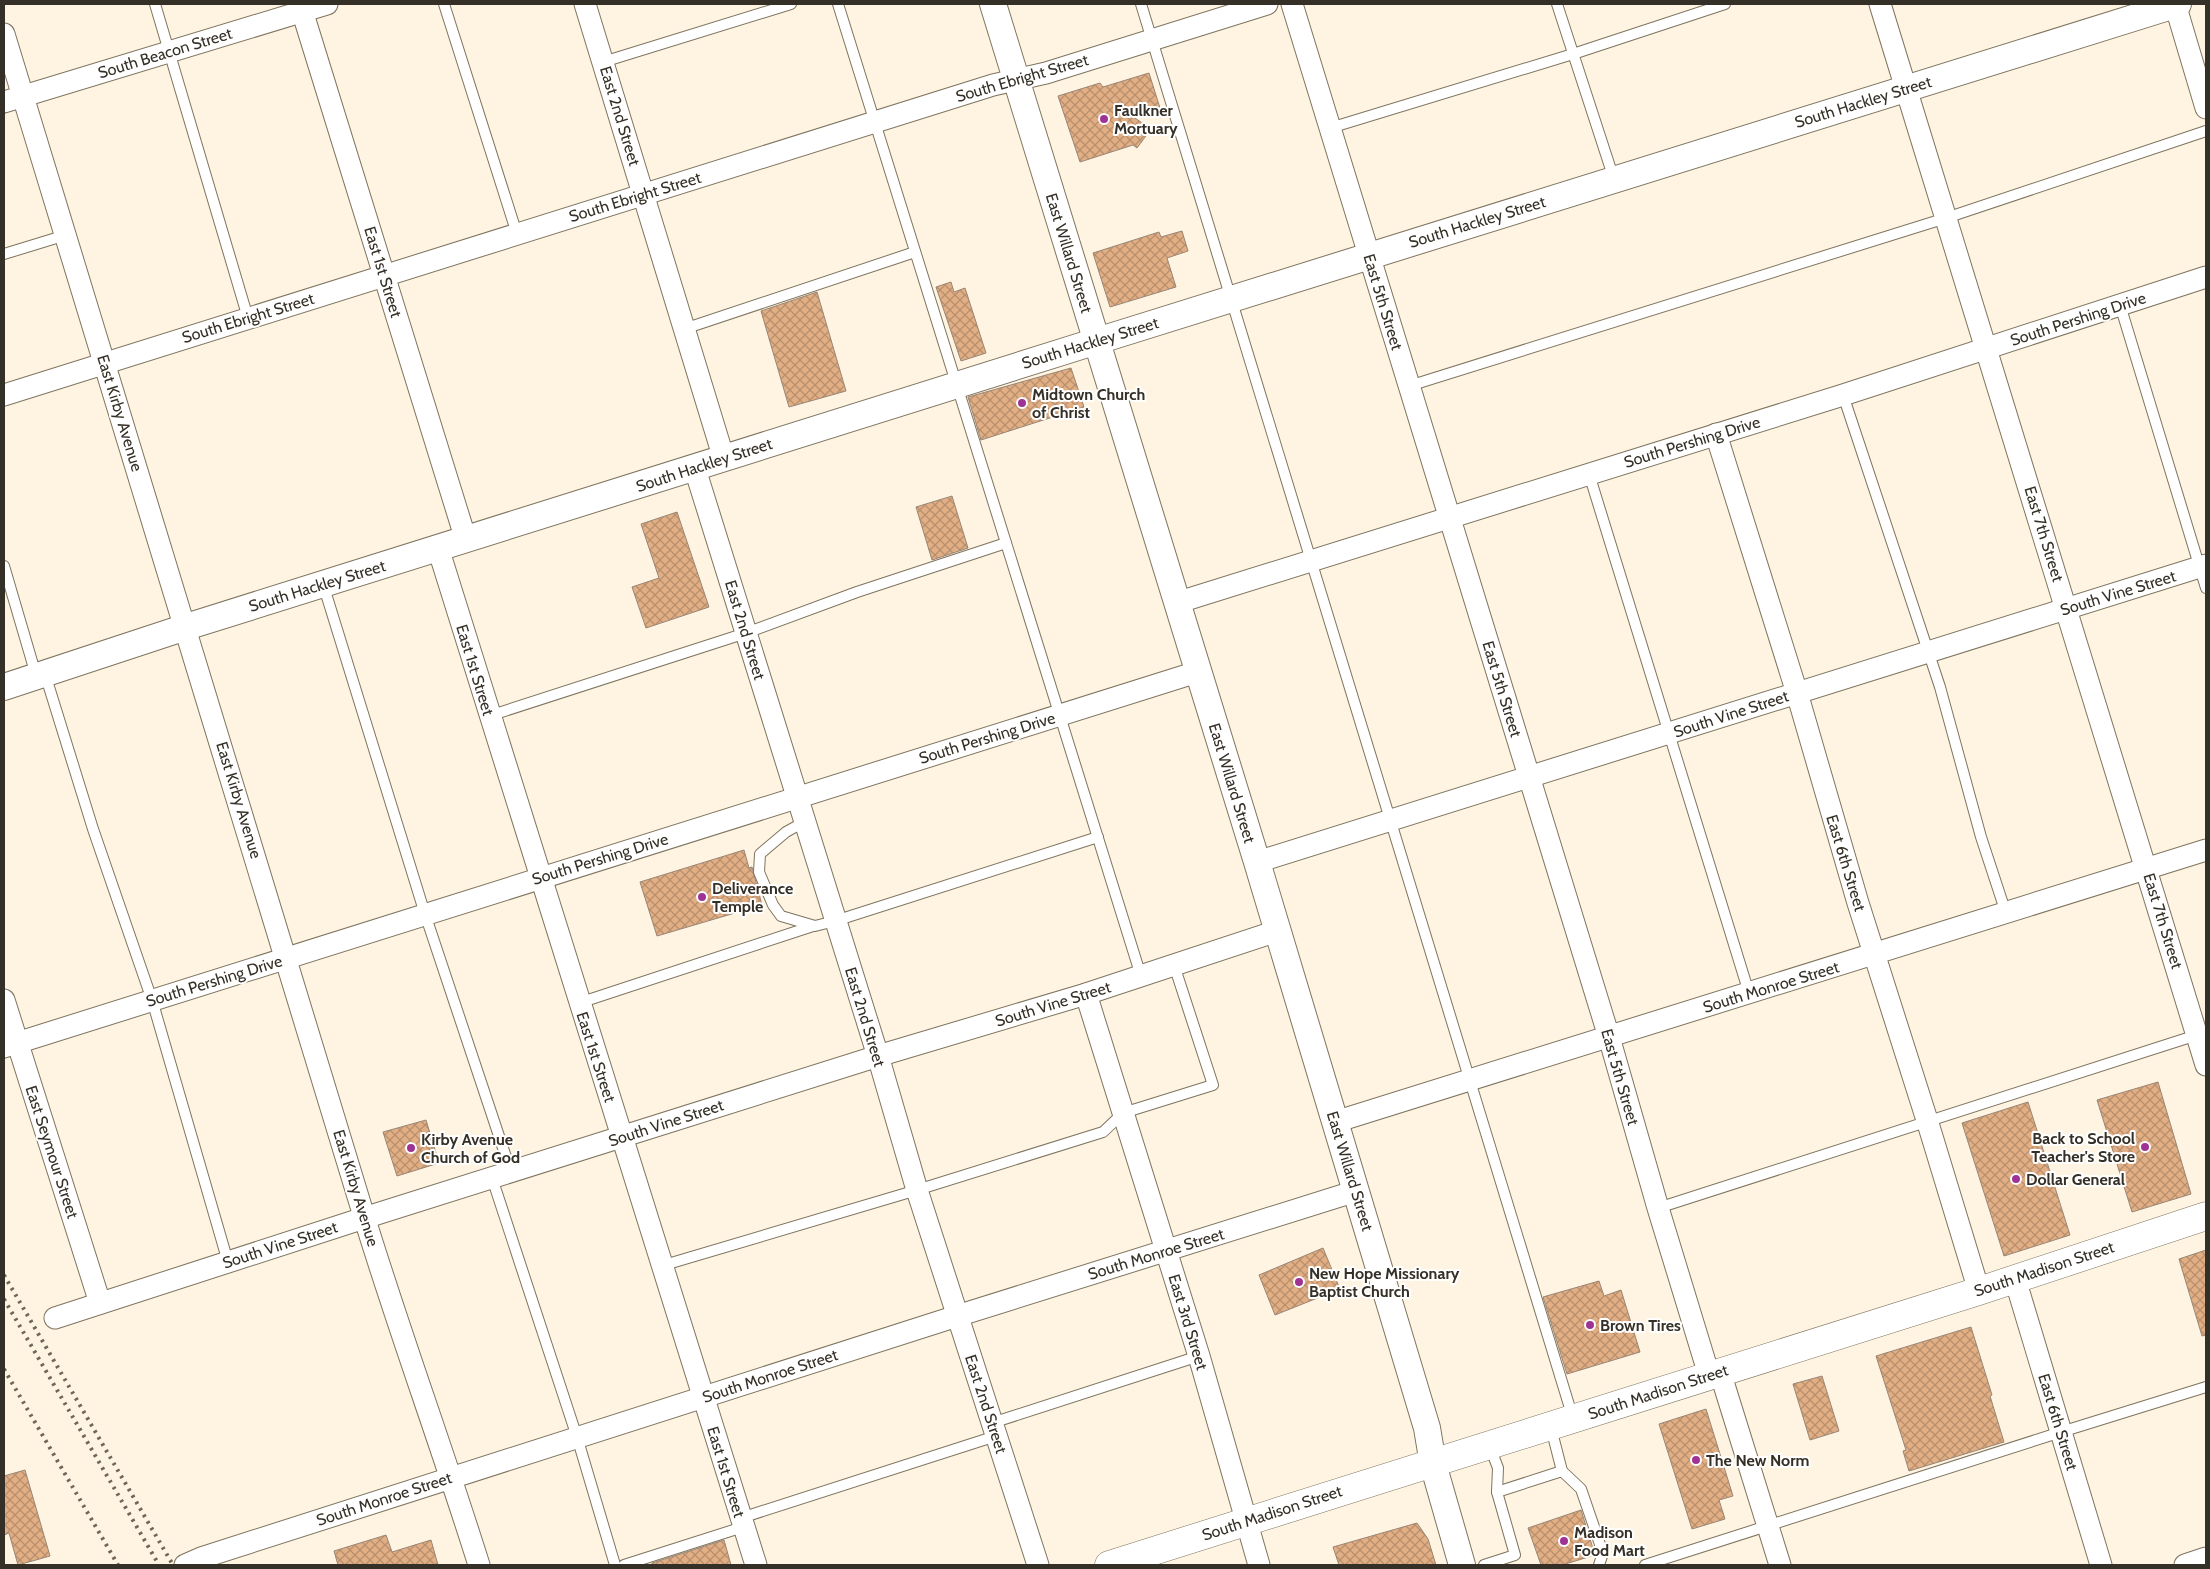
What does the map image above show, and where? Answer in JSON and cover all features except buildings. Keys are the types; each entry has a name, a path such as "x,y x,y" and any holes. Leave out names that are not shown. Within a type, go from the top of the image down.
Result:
{"main road":[{"name":"South Madison Street","path":"1109,1565 1979,1291 2206,1216"}],"street":[{"name":"South Beacon Street","path":"13,99 170,52 302,8 327,4"},
{"name":"East 2nd Street","path":"585,4 724,459"},
{"name":"East Willard Street","path":"993,4 1257,862 1356,1191 1427,1428 1433,1464 1462,1565"},
{"name":"South Ebright Street","path":"4,395 874,122 1016,79 1046,73 1267,4"},
{"name":"East 5th Street","path":"1292,4 1609,1037 1658,1208 1780,1565"},
{"name":"East 7th Street","path":"1880,4 2147,868 2202,1034 2206,1065"},
{"name":"South Hackley Street","path":"4,687 186,627 2176,4"},
{"path":"2176,4 2206,108"},
{"name":"East 1st Street","path":"302,8 466,540"},
{"name":"East Kirby Avenue","path":"4,34 13,99 66,235 364,1218 452,1478 478,1565"},
{"name":"South Pershing Drive","path":"1176,603 1843,395 2206,277"},
{"name":"East 6th Street","path":"1716,434 1797,693 1855,894 1979,1291"},
{"name":"East 2nd Street","path":"695,468 804,822 825,924 878,1056 917,1190 1038,1565"},
{"name":"East 1st Street","path":"438,548 539,878 756,1565"},
{"name":"South Vine Street","path":"1257,862 2203,566"},
{"name":"South Pershing Drive","path":"10,1045 1197,672"},
{"name":"South Monroe Street","path":"1335,1122 2206,850"},
{"name":"South Vine Street","path":"55,1318 364,1218 878,1056 1086,994 1277,931"},
{"name":"East 3rd Street","path":"1086,994 1199,1356 1259,1565"},
{"name":"East Seymour Street","path":"4,1000 10,1045 100,1303"},
{"name":"South Monroe Street","path":"185,1565 201,1558 702,1397 1356,1191"},
{"name":"East 6th Street","path":"2015,1279 2101,1565"},
{"path":"2185,1565 2206,1558"}],"lane":[{"path":"155,4 248,318"},
{"path":"444,4 518,234"},
{"path":"603,62 791,4"},
{"path":"838,4 1141,976"},
{"path":"1141,4 1230,300 1470,1079 1562,1422 1562,1471 1581,1489 1602,1553 1599,1565"},
{"path":"1557,4 1614,180"},
{"path":"1330,128 1573,54 1725,4"},
{"path":"1408,386 1946,218 2206,131"},
{"path":"4,254 66,235"},
{"path":"684,329 915,252"},
{"path":"2120,305 2203,566 2206,588"},
{"path":"1843,395 1928,652 1981,836 2006,912"},
{"path":"1589,474 1748,994"},
{"path":"490,716 746,633 857,592 1006,543"},
{"path":"4,566 152,1000 228,1262"},
{"path":"323,584 425,914 502,1175 576,1438 615,1565"},
{"path":"804,822 786,832 760,854 759,872 772,905 781,916 825,924"},
{"path":"579,1003 1098,837"},
{"path":"661,1266 917,1190 1103,1132 1124,1113 1213,1085 1174,965"},
{"path":"1658,1208 1927,1120 2202,1034"},
{"path":"624,1565 1199,1356"},
{"path":"1645,1565 2206,1387"},
{"path":"1484,1565 1515,1555 1497,1492 1498,1468 1489,1444"},
{"path":"1497,1492 1562,1471"}],"railway":[{"path":"4,1275 173,1565"},
{"path":"4,1299 159,1565"},
{"path":"4,1369 118,1565"}],"place":[{"name":"Faulkner Mortuary","path":"1104,119"},
{"name":"Midtown Church of Christ","path":"1022,403"},
{"name":"Deliverance Temple","path":"702,897"},
{"name":"Back to School Teacher's Store","path":"2145,1147"},
{"name":"Kirby Avenue Church of God","path":"411,1148"},
{"name":"Dollar General","path":"2016,1179"},
{"name":"New Hope Missionary Baptist Church","path":"1299,1282"},
{"name":"Brown Tires","path":"1590,1325"},
{"name":"The New Norm","path":"1696,1460"},
{"name":"Madison Food Mart","path":"1564,1541"}]}
